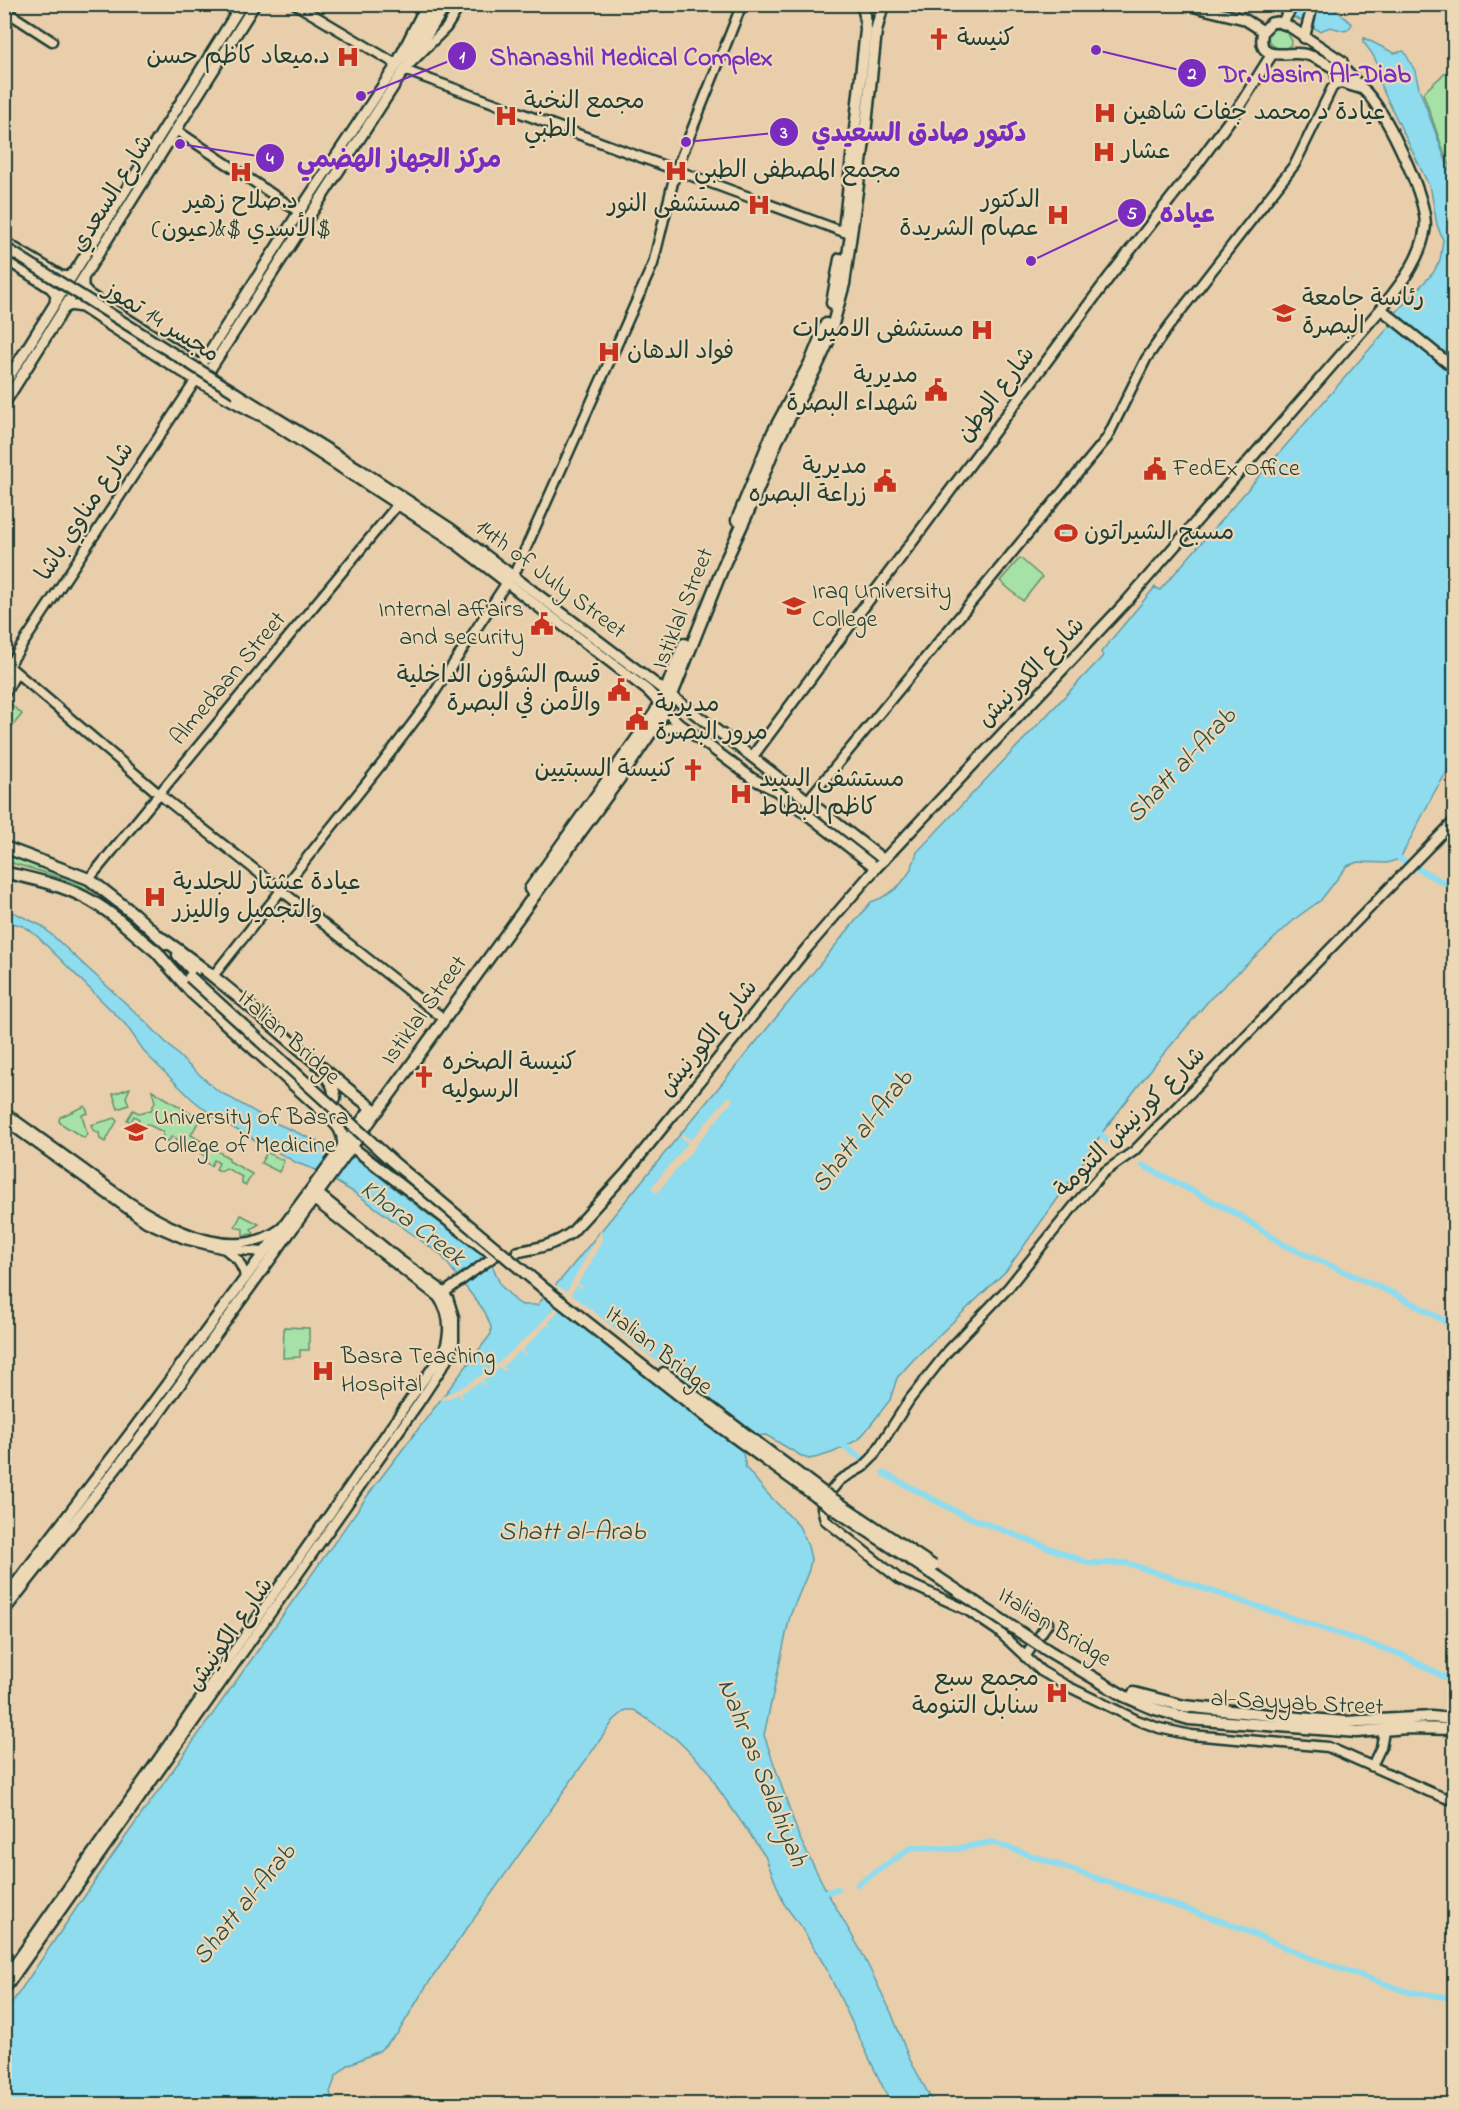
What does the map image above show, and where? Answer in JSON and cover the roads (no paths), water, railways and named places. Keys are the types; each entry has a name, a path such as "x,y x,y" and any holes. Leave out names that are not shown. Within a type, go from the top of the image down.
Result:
{"main road":[{"name":"شارع السعدي","path":"81,273 242,4"},
{"name":"شارع السعدي","path":"4,385 59,307 176,130 255,4"},
{"path":"206,366 308,218 437,4"},
{"path":"206,366 299,212 356,128 447,4"},
{"name":"Istiklal Street","path":"323,1180 652,732 773,432 821,339 832,301 844,232 867,30 862,4"},
{"name":"Istiklal Street","path":"677,670 777,441 828,342 844,284 865,134 876,31 883,4"},
{"path":"1184,4 1244,19 1263,31"},
{"path":"1294,4 1285,20 1271,23 1263,31 1263,45 1272,54 1280,56 1302,53 1339,68"},
{"path":"1285,20 1304,38 1313,4"},
{"name":"شارع الكورنيش","path":"517,1252 554,1244 563,1239 627,1172 807,948 876,868 1127,601 1381,309 1406,277 1419,252 1425,229 1425,220 1416,187 1390,129 1373,100 1339,68 1342,61 1304,38"},
{"name":"شارع الوطن","path":"752,757 1110,276 1187,178 1235,113 1272,54"},
{"path":"299,212 308,218"},
{"path":"4,242 63,279 63,284 58,289 51,288"},
{"name":"مجسر 14 تموز","path":"4,248 235,395"},
{"name":"مجسر 14 تموز","path":"4,253 235,395"},
{"path":"4,258 51,288 57,297 59,307 70,305 82,307 240,407 263,414"},
{"path":"58,275 68,277 81,273 82,284 88,294 206,366 245,394 263,414"},
{"path":"82,307 79,299 83,294 88,294"},
{"name":"شارع السعدي","path":"4,404 59,307"},
{"path":"1381,309 1455,368"},
{"name":"14th of July Street","path":"235,395 510,579 650,680 666,700 671,717 753,779 777,791 876,868"},
{"name":"14th of July Street","path":"263,414 416,505 451,529 510,579 666,700 686,707 884,860"},
{"path":"650,680 666,676 677,670 679,690 686,707"},
{"name":"Istiklal Street","path":"374,1110 439,1015 666,700"},
{"path":"652,732 681,725"},
{"path":"4,847 52,863 89,879 213,976 374,1110"},
{"path":"4,872 54,885 86,898 192,975"},
{"path":"163,939 192,975"},
{"path":"154,949 192,993 340,1128 347,1148 482,1247 493,1258"},
{"name":"Italian Bridge","path":"192,975 393,1162 580,1317 711,1419 821,1500 1049,1647 1142,1700"},
{"path":"315,1103 327,1106 335,1098 333,1087 321,1068"},
{"path":"4,1599 245,1279 268,1255 282,1227 323,1180"},
{"path":"4,1611 152,1423 268,1255 316,1196 323,1180"},
{"path":"117,1449 126,1456"},
{"name":"al-Sayyab Street","path":"1142,1700 1200,1709 1345,1722 1431,1717 1455,1719"},
{"name":"al-Sayyab Street","path":"1142,1700 1175,1715 1206,1722 1357,1732 1407,1728 1455,1729"}],"street":[{"path":"295,4 400,67 844,232"},
{"path":"400,67 426,4"},
{"path":"400,67 446,28 461,4"},
{"path":"213,976 282,892 408,730 510,579 653,264 675,170 742,4"},
{"path":"4,10 52,42"},
{"path":"807,801 1107,438 1146,359 1295,164 1332,88 1337,84 1339,68"},
{"path":"1337,84 1364,90"},
{"path":"176,130 299,212"},
{"name":"شارع مناوي باشا","path":"17,678 6,665 196,380"},
{"name":"Almedaan Street","path":"89,879 398,504"},
{"path":"4,695 17,678 159,794 439,1015"},
{"name":"شارع كورنيش التنومة","path":"830,1492 840,1480 863,1467 872,1458 910,1399 948,1351 1008,1288 1091,1185 1134,1151 1455,821"},
{"path":"4,1112 131,1204 181,1231 219,1241 246,1243 268,1237 282,1227"},
{"path":"4,1120 146,1222 185,1239 225,1249 268,1255"},
{"path":"316,1196 441,1295 493,1258"},
{"path":"225,1249 238,1260 245,1279"},
{"path":"452,1306 453,1294 460,1282"},
{"name":"شارع الكونيش","path":"4,1990 451,1354 454,1328 452,1306 441,1295"},
{"name":"شارع الكونيش","path":"4,1979 439,1361 444,1351 448,1332 441,1295"},
{"path":"822,1507 825,1520 899,1579 966,1610 998,1631 1041,1671 1065,1685 1159,1728 1191,1735 1321,1745 1455,1801"},
{"path":"1025,1657 1048,1623"},
{"path":"1372,1766 1381,1747 1384,1731"}],"water":[{"path":"1244,5 1332,5 1352,24 1345,31 1330,27 1320,31 1298,19 1271,10"},
{"name":"Shatt al-Arab","path":"1364,38 1394,53 1404,51 1415,71 1419,88 1454,183 1454,761 1435,791 1400,859 1387,863 1358,862 1347,866 1321,900 1296,918 1210,999 1156,1063 1101,1134 1006,1271 897,1378 890,1400 859,1439 834,1452 809,1459 766,1435 752,1439 742,1449 746,1468 799,1526 811,1559 809,1570 790,1616 764,1735 799,1837 861,1951 891,2012 909,2058 934,2104 891,2104 825,1966 784,1904 765,1856 719,1790 708,1770 675,1738 634,1710 626,1710 614,1720 425,1988 398,2033 379,2051 348,2065 336,2076 330,2092 334,2104 5,2104 5,2013 112,1856 373,1488 491,1334 491,1327 485,1312 441,1255 355,1193 316,1170 297,1163 217,1119 192,1099 146,1054 126,1025 38,937 23,926 5,923 4,912 15,913 42,926 218,1091 271,1121 355,1158 434,1219 481,1251 492,1265 501,1286 516,1301 522,1305 537,1305 563,1277 871,902 888,894 901,883 911,869 917,852 1103,656 1101,652 1155,587 1160,590 1390,326 1388,321 1433,273 1440,260 1443,240 1437,225 1431,190 1378,80 1377,64 1363,42"},
{"name":"مسبح الشيراتون","path":"1070,525 1071,534 1064,541 1059,542 1055,535 1061,534 1063,532 1061,530"}],"waterway":[{"path":"1400,859 1454,888"},
{"path":"1101,1134 1114,1147"},
{"path":"1142,1165 1239,1215 1284,1245 1397,1295 1454,1326"},
{"path":"844,1446 864,1460"},
{"path":"883,1473 961,1514 1088,1563 1127,1563 1400,1654 1454,1682"},
{"path":"858,1884 912,1847 955,1849 992,1842 1238,1927 1307,1957 1408,1992 1454,1998"},
{"path":"827,1892 838,1889"}],"place":[{"name":"كنيسة","path":"939,39"},
{"name":"Dr. Jasim Al-Diab","path":"1096,50"},
{"name":"د.ميعاد كاظم حسن","path":"348,57"},
{"name":"Shanashil Medical Complex","path":"361,96"},
{"name":"عيادة د محمد جفات شاهين","path":"1105,113"},
{"name":"مجمع النخبة الطبي","path":"506,116"},
{"name":"دكتور صادق السعيدي","path":"686,142"},
{"name":"مركز الجهاز الهضمي","path":"180,144"},
{"name":"عشار","path":"1104,152"},
{"name":"مجمع المصطفى الطبي","path":"676,171"},
{"name":"د.صلاح زهير الأسدي $&(عيون)$","path":"241,172"},
{"name":"مستشفى النور","path":"759,205"},
{"name":"الدكتور عصام الشريدة","path":"1058,215"},
{"name":"عياده","path":"1031,261"},
{"name":"رئاسة جامعة البصرة","path":"1284,313"},
{"name":"مستشفى الاميرات","path":"982,330"},
{"name":"فواد الدهان","path":"609,352"},
{"name":"مديرية شهداء البصرة","path":"936,390"},
{"name":"FedEx Office","path":"1155,469"},
{"name":"مديرية زراعة البصره","path":"885,481"},
{"name":"مسبح الشيراتون","path":"1066,533"},
{"name":"Iraq University College","path":"794,606"},
{"name":"Internal affairs and security","path":"542,624"},
{"name":"قسم الشؤون الداخلية والأمن في البصرة","path":"619,690"},
{"name":"مديرية مرور البصرة","path":"637,719"},
{"name":"كنيسة السبتيين","path":"693,770"},
{"name":"مستشفى السيد كاظم البطاط","path":"741,794"},
{"name":"عيادة عشتار للجلدية والتجميل والليزر","path":"155,897"},
{"name":"كنيسة الصخره الرسوليه","path":"424,1077"},
{"name":"University of Basra College of Medicine","path":"136,1132"},
{"name":"Basra Teaching Hospital","path":"323,1371"},
{"name":"مجمع سبع سنابل التنومة","path":"1057,1693"}],"water label":[{"name":"Khora Creek","path":"412,1224"},
{"name":"Nahr as Salahiyah","path":"761,1773"}]}
